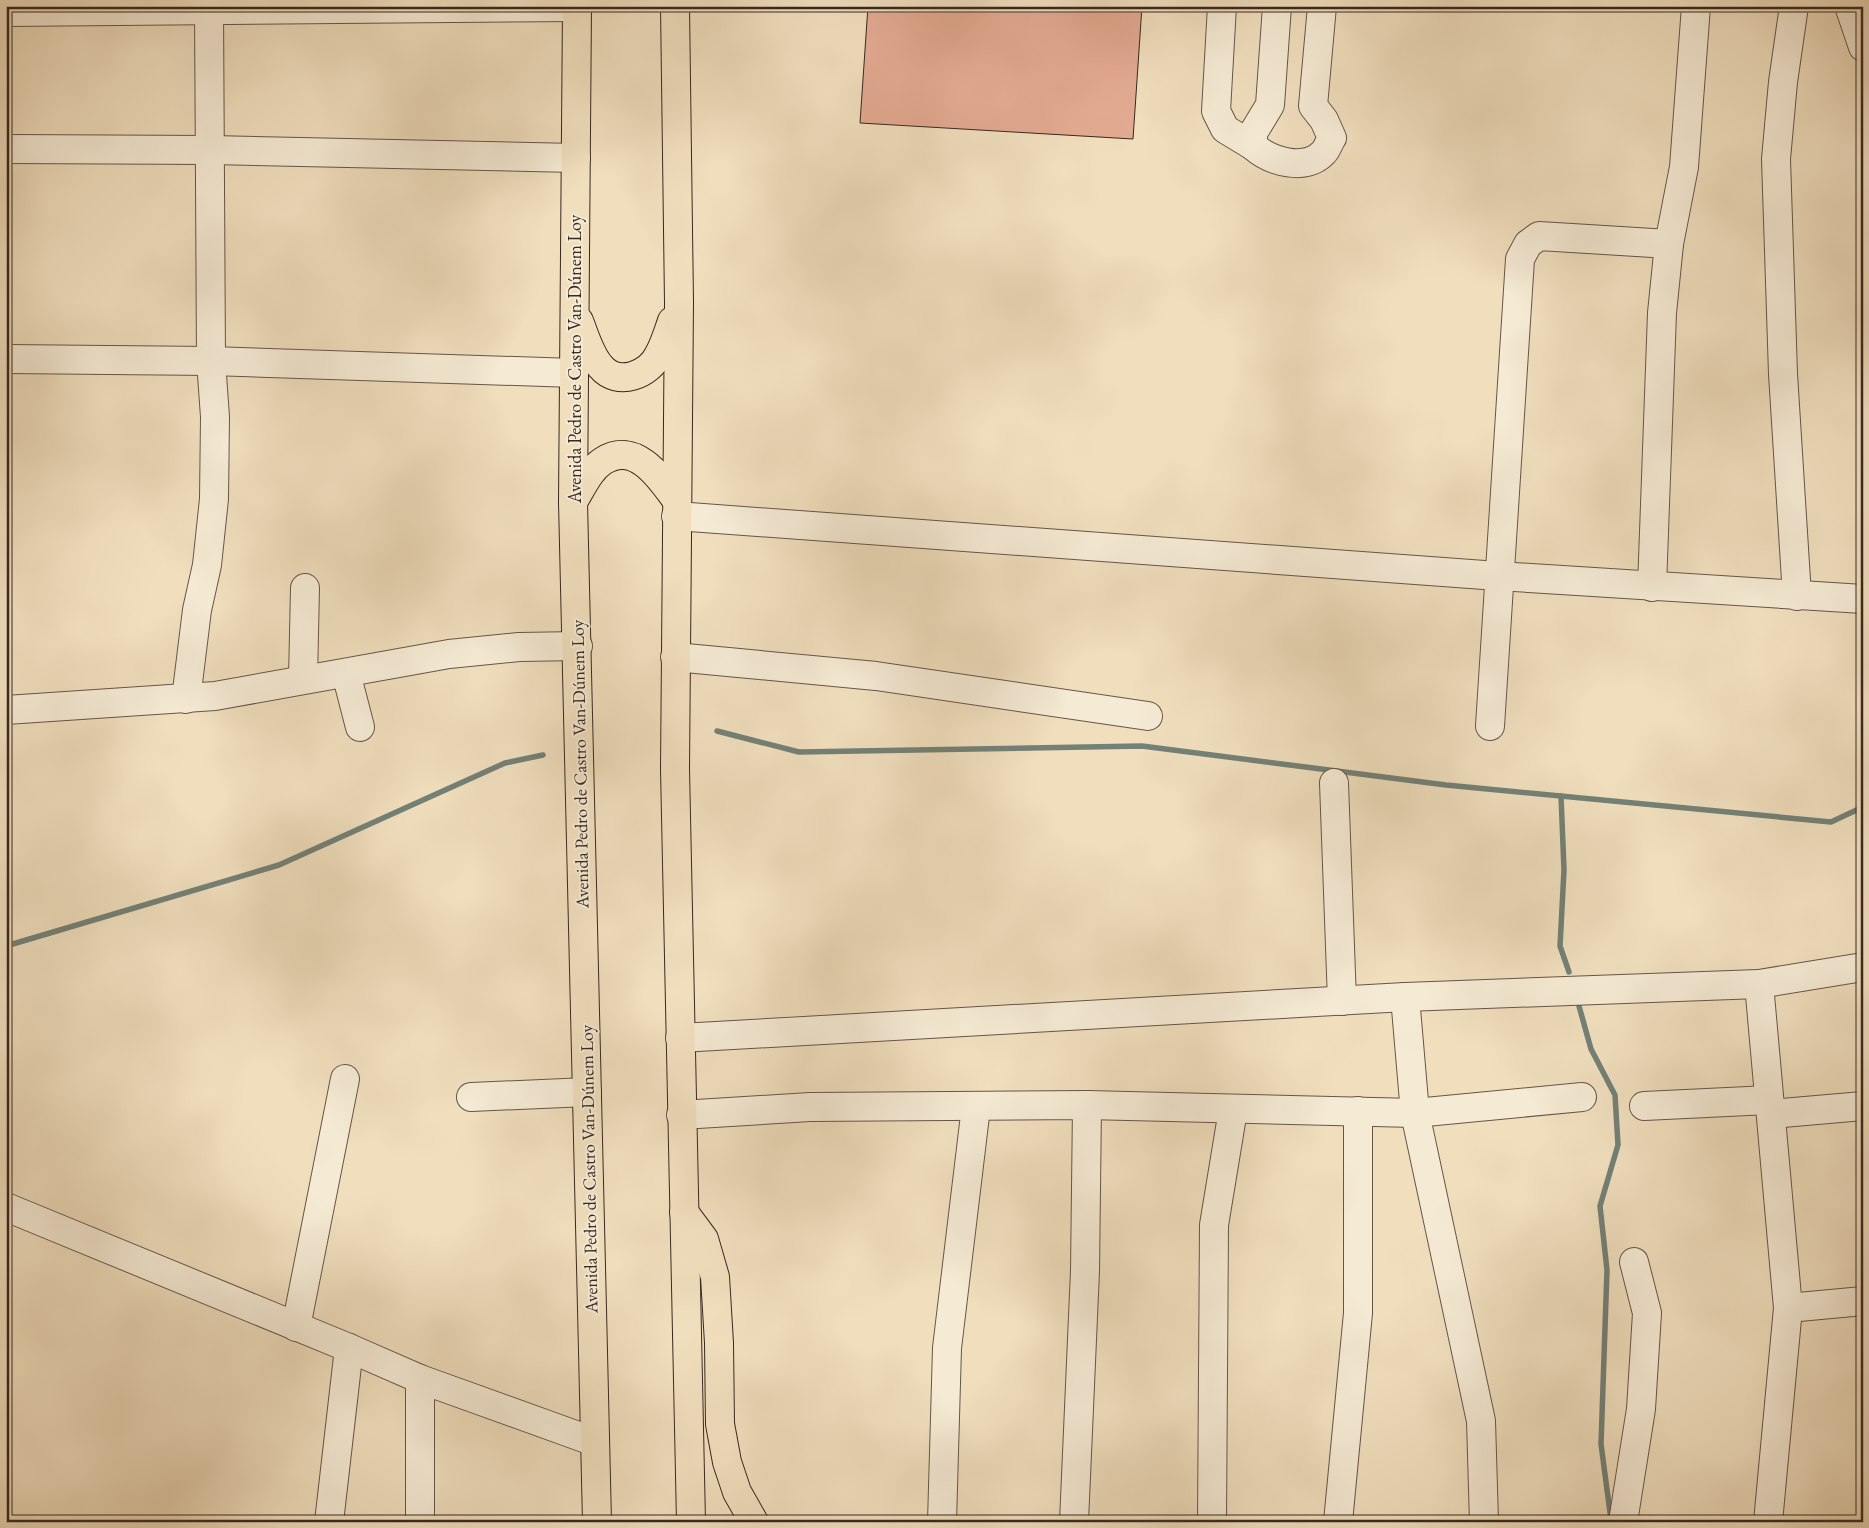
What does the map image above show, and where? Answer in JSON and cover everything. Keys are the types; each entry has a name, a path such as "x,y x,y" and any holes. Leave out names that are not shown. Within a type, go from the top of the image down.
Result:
{"highway":[{"path":"675,6 679,303 675,692 680,1038 691,1522"},
{"name":"Avenida Pedro de Castro Van-Dúnem Loy","path":"577,7 574,502 597,1522"},
{"path":"575,311 592,355 601,368 618,377 630,377 640,373 659,355 679,303"},
{"path":"574,502 594,470 604,461 627,456 639,459 651,467 676,508"},
{"path":"684,1212 704,1239 715,1277 719,1343 720,1424 727,1462 737,1492 754,1522"}],"street":[{"path":"1222,6 1216,110 1225,129 1253,146 1263,155 1283,162 1307,162 1324,152 1332,138 1324,120 1313,106 1322,6"},
{"path":"1253,146 1253,133 1270,105 1277,6"},
{"path":"1652,587 1662,313 1669,244 1684,167 1696,6"},
{"path":"1794,6 1783,82 1776,159 1783,374 1797,596"},
{"path":"1849,6 1863,47"},
{"path":"6,12 577,7"},
{"path":"186,699 198,610 207,565 214,499 215,418 211,361 209,9"},
{"path":"1270,105 1313,106"},
{"path":"6,149 211,150 576,158"},
{"path":"1490,726 1498,576 1520,259 1528,244 1539,236 1669,244"},
{"path":"6,359 211,361 574,374"},
{"path":"676,508 1498,576 1863,599"},
{"path":"303,679 305,588"},
{"path":"6,710 215,696 448,654 519,647 578,646"},
{"path":"675,657 876,676 1148,716"},
{"path":"346,673 360,727"},
{"path":"1334,783 1342,1001"},
{"path":"680,1038 1405,997 1759,984 1863,967"},
{"path":"1759,984 1788,1308 1768,1522"},
{"path":"1405,997 1415,1112 1481,1421 1484,1522"},
{"path":"296,1327 345,1079"},
{"path":"471,1097 587,1092"},
{"path":"682,1115 810,1107 1088,1105 1234,1110 1415,1112 1582,1097"},
{"path":"1074,1522 1085,1271 1088,1105"},
{"path":"1644,1106 1863,1106"},
{"path":"942,1522 947,1348 976,1107"},
{"path":"1212,1522 1214,1225 1234,1110"},
{"path":"1338,1522 1358,1313 1358,1111"},
{"path":"6,1207 420,1379 595,1442"},
{"path":"1625,1511 1641,1409 1647,1313 1634,1262"},
{"path":"1788,1308 1863,1302"},
{"path":"329,1522 349,1348"},
{"path":"420,1379 420,1522"}],"building":[{"path":"868,6 1142,6 1133,139 860,123"}],"waterway":[{"path":"717,731 799,752 1142,746 1446,785 1831,822 1863,807"},
{"path":"6,946 279,865 505,763 543,755"},
{"path":"1561,796 1564,870 1560,946 1569,972"},
{"path":"1577,999 1591,1049 1615,1095 1618,1145 1600,1206 1607,1270 1601,1444 1611,1520"}]}
